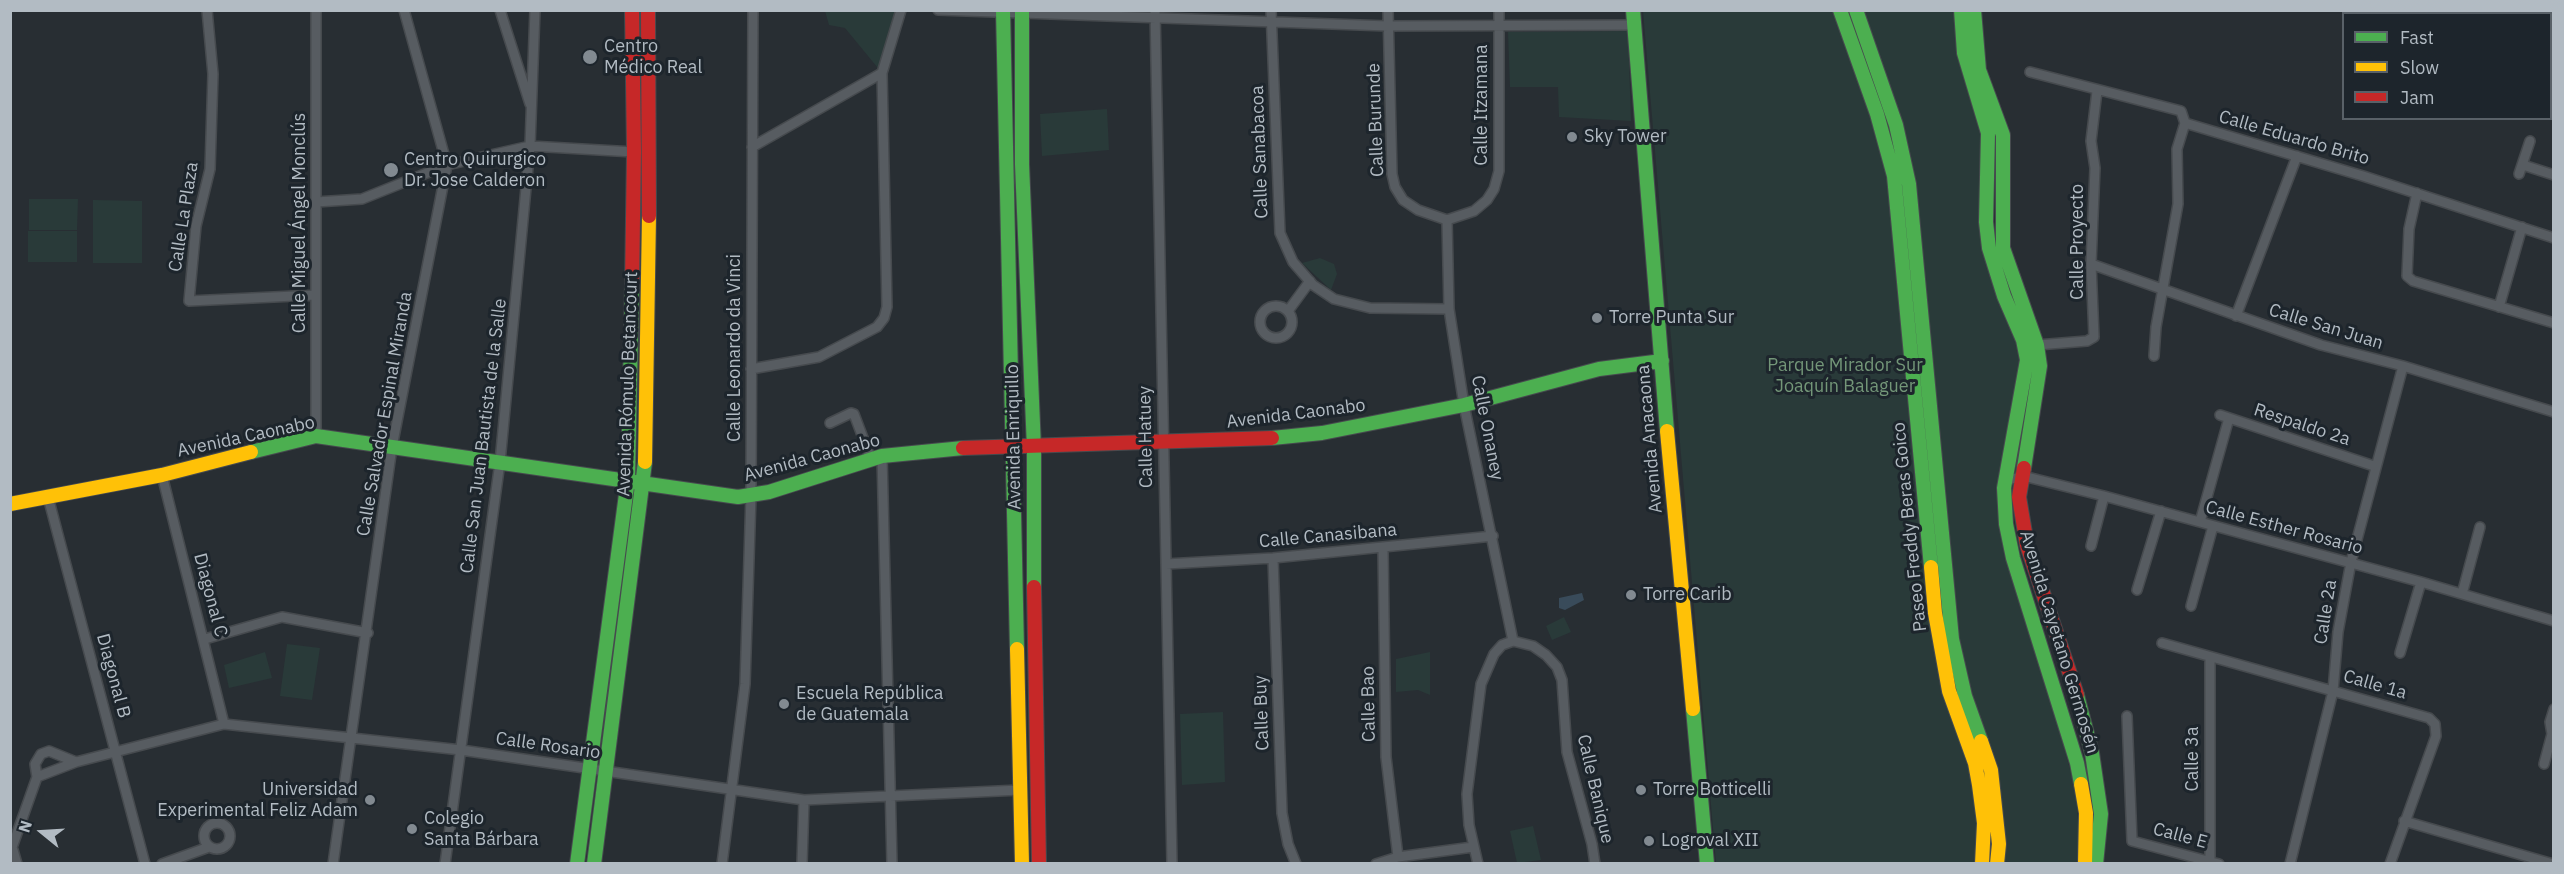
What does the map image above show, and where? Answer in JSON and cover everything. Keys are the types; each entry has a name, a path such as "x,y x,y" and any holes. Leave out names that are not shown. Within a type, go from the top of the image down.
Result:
{"street":[{"name":"Calle La Plaza","path":"207,10 213,74 210,169 196,226 189,302 316,295"},
{"name":"Calle Miguel Ángel Monclús","path":"316,10 316,436"},
{"name":"Calle Salvador Espinal Miranda","path":"333,864 368,633 392,447 447,165 404,10"},
{"path":"500,10 532,112"},
{"name":"Calle San Juan Bautista de la Salle","path":"445,864 500,462 530,146 535,10"},
{"name":"Avenida Rómulo Betancourt","path":"577,864 628,480 634,152 632,10"},
{"name":"Avenida Rómulo Betancourt","path":"594,864 645,482 649,300 648,10"},
{"name":"Calle Leonardo da Vinci","path":"722,864 745,684 750,495 753,10"},
{"path":"751,369 819,357 877,327 884,318 887,307 882,73 902,10"},
{"path":"938,10 1155,14 1271,22 1388,26 1635,25"},
{"name":"Calle Sanabacoa","path":"1271,10 1280,233 1293,262 1310,281 1334,299 1370,308 1449,309"},
{"name":"Calle Burunde","path":"1388,10 1392,174 1395,187 1403,201 1418,210 1447,220"},
{"name":"Calle Itzamana","path":"1447,220 1474,211 1486,200 1494,189 1499,171 1499,10"},
{"name":"Avenida Anacaona","path":"1633,10 1707,864"},
{"name":"Paseo Freddy Beras Goico","path":"1840,10 1877,114 1894,176 1935,613 1949,691 1977,774 1984,824 1982,864"},
{"name":"Paseo Freddy Beras Goico","path":"1856,10 1896,125 1910,184 1952,639 1965,696 1991,770 1999,844 1997,864"},
{"name":"Avenida Cayetano Germosén","path":"1961,10 1964,52 1988,133 1986,222 1989,249 2004,296 2023,340 2027,360 2005,481 2004,504 2013,558 2077,763 2084,795 2087,838 2085,864"},
{"name":"Avenida Cayetano Germosén","path":"1974,10 1979,70 2003,135 2001,228 2003,248 2037,345 2039,374 2019,497 2022,526 2075,685 2094,764 2101,814 2096,864"},
{"name":"Avenida Enriquillo","path":"1003,12 1022,864"},
{"name":"Avenida Enriquillo","path":"1022,12 1022,164 1034,448 1034,635 1039,864"},
{"name":"Calle Hatuey","path":"1155,14 1172,864"},
{"name":"Calle Eduardo Brito","path":"2030,72 2181,111 2185,123 2297,156 2553,238"},
{"path":"752,147 882,73"},
{"name":"Calle Proyecto","path":"2037,345 2087,341 2094,337 2091,264 2096,168 2091,141 2097,91"},
{"path":"2154,356 2178,204 2177,149 2185,123"},
{"path":"2530,141 2521,170 2553,176"},
{"path":"316,202 362,199 447,165 530,146 634,152"},
{"path":"2236,316 2297,156"},
{"path":"2417,194 2409,229 2407,276 2413,281 2553,323"},
{"name":"Calle Onaney","path":"1447,220 1449,309 1464,405 1513,641"},
{"path":"2499,307 2522,227"},
{"name":"Calle San Juan","path":"2091,264 2320,345 2403,366 2553,412"},
{"path":"1288,311 1310,281"},
{"path":"632,301 649,300"},
{"name":"Avenida Caonabo","path":"10,504 162,475 316,436 645,482 720,495 750,495 769,492 877,458 958,448 1034,448 1242,441 1322,433 1464,405 1599,369 1662,361"},
{"name":"Calle 2a","path":"2290,864 2333,691 2338,632 2351,562 2374,466 2403,366"},
{"path":"830,423 851,413 854,414 877,458 892,864"},
{"name":"Respaldo 2a","path":"2200,522 2224,417 2374,466"},
{"name":"Diagonal C","path":"162,475 205,639 224,724"},
{"name":"Calle Esther Rosario","path":"2005,481 2023,476 2104,495 2351,562 2553,621"},
{"path":"2091,546 2104,495"},
{"name":"Diagonal B","path":"48,497 146,864"},
{"path":"2137,590 2161,511"},
{"path":"2192,606 2213,526"},
{"path":"2462,594 2480,528"},
{"name":"Calle Canasibana","path":"1166,564 1383,549 1493,536"},
{"name":"Calle Bao","path":"1383,549 1386,756 1398,857"},
{"name":"Calle Buy","path":"1273,558 1282,813 1288,844 1296,864"},
{"path":"614,580 631,583"},
{"path":"2400,653 2421,582"},
{"path":"205,639 282,617 368,633"},
{"path":"1017,637 1034,635"},
{"path":"1478,864 1473,847 1467,794 1481,684 1494,654 1502,645 1513,641"},
{"name":"Calle Banique","path":"1513,641 1533,646 1546,655 1557,667 1562,680 1567,752 1592,844 1594,864"},
{"name":"Calle 1a","path":"2162,643 2429,718 2435,724 2436,736 2390,864"},
{"name":"Calle 3a","path":"2210,657 2215,862"},
{"path":"2544,764 2552,734 2550,722 2553,709"},
{"name":"Calle E","path":"2127,716 2132,841 2215,862"},
{"name":"Calle Rosario","path":"76,762 224,724 352,740 461,750 804,800 1020,790"},
{"path":"17,864 12,851 37,777 35,764 41,754 49,751 76,762"},
{"path":"37,777 76,762"},
{"path":"802,864 804,800"},
{"path":"2404,821 2553,864"},
{"path":"162,864 209,847"},
{"path":"1376,864 1398,857 1473,847"}],"green space":[{"path":"825,11 901,11 882,73 845,28 829,25"},
{"name":"Parque Mirador Sur Joaquín Balaguer","path":"1643,11 1956,11 1984,137 1982,200 2022,360 2001,512 2076,792 2079,838 2077,863 1716,863"},
{"path":"1628,31 1631,121 1559,117 1558,87 1510,87 1508,32"},
{"path":"1107,109 1109,150 1042,156 1040,114"},
{"path":"29,199 78,199 77,230 29,230"},
{"path":"93,200 142,201 142,263 93,263"},
{"path":"28,231 77,231 77,262 28,262"},
{"path":"1320,258 1334,264 1337,274 1331,290 1302,263"},
{"path":"1564,617 1571,632 1552,640 1546,626"},
{"path":"287,644 320,648 312,700 280,696"},
{"path":"265,652 272,678 229,688 224,665"},
{"path":"1430,652 1430,695 1418,690 1396,692 1396,659"},
{"path":"1223,712 1225,782 1182,785 1180,714"},
{"path":"1533,826 1541,860 1517,863 1510,831"}],"water":[{"path":"1582,593 1584,600 1565,610 1559,608 1559,598"}],"traffic: fast":[{"path":"1003,10 1017,649"},
{"path":"1022,10 1022,164 1034,448 1034,587"},
{"path":"1633,10 1667,431"},
{"path":"1840,10 1877,114 1894,176 1931,567"},
{"path":"1856,10 1896,125 1909,184 1952,639 1965,696 1981,741"},
{"path":"1961,10 1964,53 1988,133 1986,222 1989,248 2004,296 2023,340 2027,360 2004,488 2006,524 2013,558 2077,763 2081,784"},
{"path":"1974,10 1979,70 2003,135 2003,248 2037,345 2040,366 2024,468"},
{"path":"577,864 628,479 632,285"},
{"path":"1272,438 1322,433 1464,405 1599,369 1662,361"},
{"path":"251,452 316,436 738,497 769,492 882,456 963,448"},
{"path":"594,864 645,462"},
{"path":"2077,695 2092,753 2101,814 2096,864"},
{"path":"1693,709 1707,864"}],"traffic: slow":[{"path":"645,462 649,216"},
{"path":"1667,431 1693,709"},
{"path":"10,504 162,475 251,452"},
{"path":"1931,567 1935,613 1949,691 1975,763 1979,785 1984,823 1982,864"},
{"path":"1017,649 1022,864"},
{"path":"1981,741 1991,770 1999,844 1997,864"},
{"path":"2081,784 2086,813 2085,864"}],"traffic: jam":[{"path":"632,10 634,152 632,285"},
{"path":"648,10 649,216"},
{"path":"963,448 1272,438"},
{"path":"2024,468 2019,497 2027,545 2077,695"},
{"path":"1034,587 1039,864"}],"place":[{"name":"Centro Médico Real","path":"590,57"},
{"name":"Sky Tower","path":"1572,137"},
{"name":"Centro Quirurgico Dr. Jose Calderon","path":"391,170"},
{"name":"Torre Punta Sur","path":"1597,318"},
{"name":"Torre Carib","path":"1631,595"},
{"name":"Escuela República de Guatemala","path":"784,704"},
{"name":"Torre Botticelli","path":"1641,790"},
{"name":"Universidad Experimental Feliz Adam","path":"370,800"},
{"name":"Colegio Santa Bárbara","path":"412,829"},
{"name":"Logroval XII","path":"1649,841"}]}
